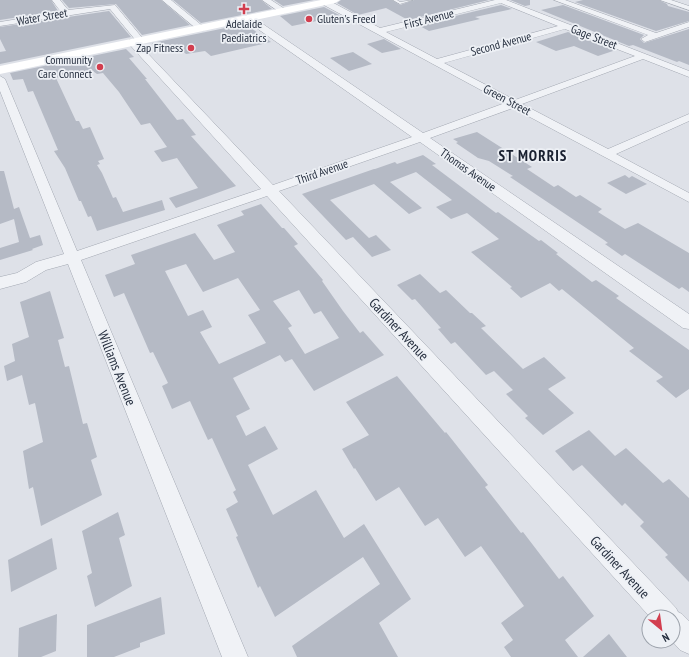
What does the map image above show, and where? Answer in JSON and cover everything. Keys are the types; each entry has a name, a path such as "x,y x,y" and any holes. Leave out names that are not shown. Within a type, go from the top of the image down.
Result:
{"main road":[{"path":"0,70 330,1"}],"street":[{"path":"56,0 66,12"},
{"path":"166,0 201,28"},
{"path":"266,0 284,11"},
{"path":"558,0 655,35"},
{"path":"664,0 689,8"},
{"name":"Green Street","path":"330,1 379,31 689,198"},
{"name":"Gage Street","path":"500,1 689,74"},
{"name":"First Avenue","path":"379,31 500,1"},
{"name":"Water Street","path":"0,24 66,12 112,7 136,41"},
{"name":"Thomas Avenue","path":"248,18 689,322"},
{"path":"620,47 689,24"},
{"name":"Second Avenue","path":"436,62 566,26"},
{"name":"Gardiner Avenue","path":"136,41 270,190 660,609"},
{"name":"Third Avenue","path":"0,283 21,278 41,266 60,260 73,258 421,138 643,56"},
{"name":"Williams Avenue","path":"0,79 235,657"},
{"path":"607,154 689,117"},
{"path":"681,632 689,640"}],"lane":[{"path":"395,0 400,3 411,0"}],"building":[{"path":"0,0 51,0 58,11 0,20"},
{"path":"62,0 161,0 190,25 142,35 116,4 69,8"},
{"path":"173,0 261,0 272,9 201,23"},
{"path":"274,0 314,0 283,6"},
{"path":"341,0 392,0 400,5 414,0 489,0 408,20 386,8 358,15 337,3"},
{"path":"510,0 530,0 530,5 525,6"},
{"path":"583,0 659,0 668,6 689,12 689,21 656,31 575,2"},
{"path":"501,5 512,9 475,17 480,19 429,31 418,25"},
{"path":"563,5 644,35 640,39 644,43 689,29 689,65 679,61 677,62 633,45 629,46 541,10"},
{"path":"324,7 341,16 292,26 280,16"},
{"path":"109,11 131,37 0,64 0,52 6,51 0,39 0,27"},
{"path":"245,24 271,42 211,56 205,51 186,54 180,48 160,52 152,43"},
{"path":"568,32 616,50 598,56 574,46 556,51 536,42"},
{"path":"384,39 401,49 382,53 367,44"},
{"path":"126,49 134,57 129,58 147,79 145,79 177,120 183,119 196,135 191,136 236,186 176,208 169,198 198,188 177,158 162,162 154,151 167,147 150,123 141,125 119,92 103,73 97,74 93,71 56,78 76,121 79,121 83,129 90,127 104,159 98,161 100,164 97,165 113,198 116,197 123,212 162,200 165,210 97,231 91,216 88,217 81,201 79,201 65,168 54,151 58,150 33,91 28,92 23,79 13,80 10,73"},
{"path":"353,52 372,64 349,71 330,58"},
{"path":"477,132 532,167 527,169 554,187 558,185 576,197 580,195 602,209 598,212 625,229 638,223 689,253 689,292 682,287 679,289 625,254 622,256 605,244 608,243 604,240 510,177 513,176 489,161 478,158 456,143 458,142 453,139"},
{"path":"423,155 436,164 432,165 496,213 498,212 539,241 541,240 558,253 556,254 592,282 596,280 619,296 616,298 689,350 689,389 676,398 656,381 663,377 629,351 634,348 562,289 559,291 550,283 521,298 510,288 512,287 471,252 499,239 467,213 451,219 436,207 452,200 416,172 390,182 422,208 409,214 374,184 330,200 369,238 376,235 391,250 372,257 353,237 346,240 302,194 395,162 397,164"},
{"path":"0,171 4,171 14,209 19,207 30,238 40,235 43,245 32,249 33,250 0,260 0,248 19,242 14,219 0,224"},
{"path":"625,175 629,178 632,176 647,184 626,194 607,183"},
{"path":"261,204 298,244 294,246 323,280 322,281 360,333 363,331 384,355 314,391 292,359 285,362 280,355 233,378 250,409 236,416 246,436 265,426 278,449 248,465 273,515 316,490 344,538 364,524 411,599 379,623 398,657 297,657 292,646 380,584 363,557 275,617 260,586 258,588 236,537 238,536 226,509 238,502 233,492 236,490 212,438 208,440 190,401 172,409 162,386 168,383 153,352 150,353 124,293 114,297 105,275 135,264 131,255 195,233 214,260 235,252 217,225 244,215 241,211","holes":["186,264 203,292 238,278 260,310 248,315 266,343 219,364 200,332 212,327 203,310 188,316 165,271","299,290 314,314 321,311 339,338 305,354 288,328 292,326 273,301"]},
{"path":"420,274 440,293 446,290 470,313 472,313 486,326 481,328 523,369 544,357 566,378 548,389 574,413 543,435 525,418 528,416 506,394 513,390 494,371 486,375 455,342 451,344 438,329 441,328 415,299 412,300 397,285"},
{"path":"50,291 64,338 58,340 65,367 69,366 83,424 87,423 97,457 91,460 102,495 41,526 33,487 29,489 23,451 43,442 35,403 29,405 22,375 7,381 4,366 15,361 12,344 29,337 20,302"},
{"path":"397,376 445,433 446,432 488,485 485,487 521,533 523,532 559,579 563,576 594,616 565,640 578,657 511,657 504,647 513,640 501,623 524,606 481,546 465,557 438,518 425,526 399,487 376,501 355,468 354,469 342,449 369,435 346,402"},
{"path":"589,430 615,456 626,448 663,483 669,479 689,498 689,582 665,557 668,555 640,526 644,522 625,503 622,506 582,465 573,471 555,451"},
{"path":"118,512 125,535 119,538 132,586 95,607 87,576 92,573 82,531"},
{"path":"52,538 57,569 11,592 8,560"},
{"path":"161,597 165,634 140,643 140,647 114,657 87,657 87,625"},
{"path":"57,614 56,651 41,657 18,657 19,628"},
{"path":"609,634 627,657 583,657"}],"place":[{"name":"Adelaide Paediatrics","path":"244,9"},
{"name":"Gluten's Freed","path":"309,19"},
{"name":"Zap Fitness","path":"191,48"},
{"name":"Community Care Connect","path":"100,67"}],"district":[{"name":"ST MORRIS","path":"533,156"}]}
